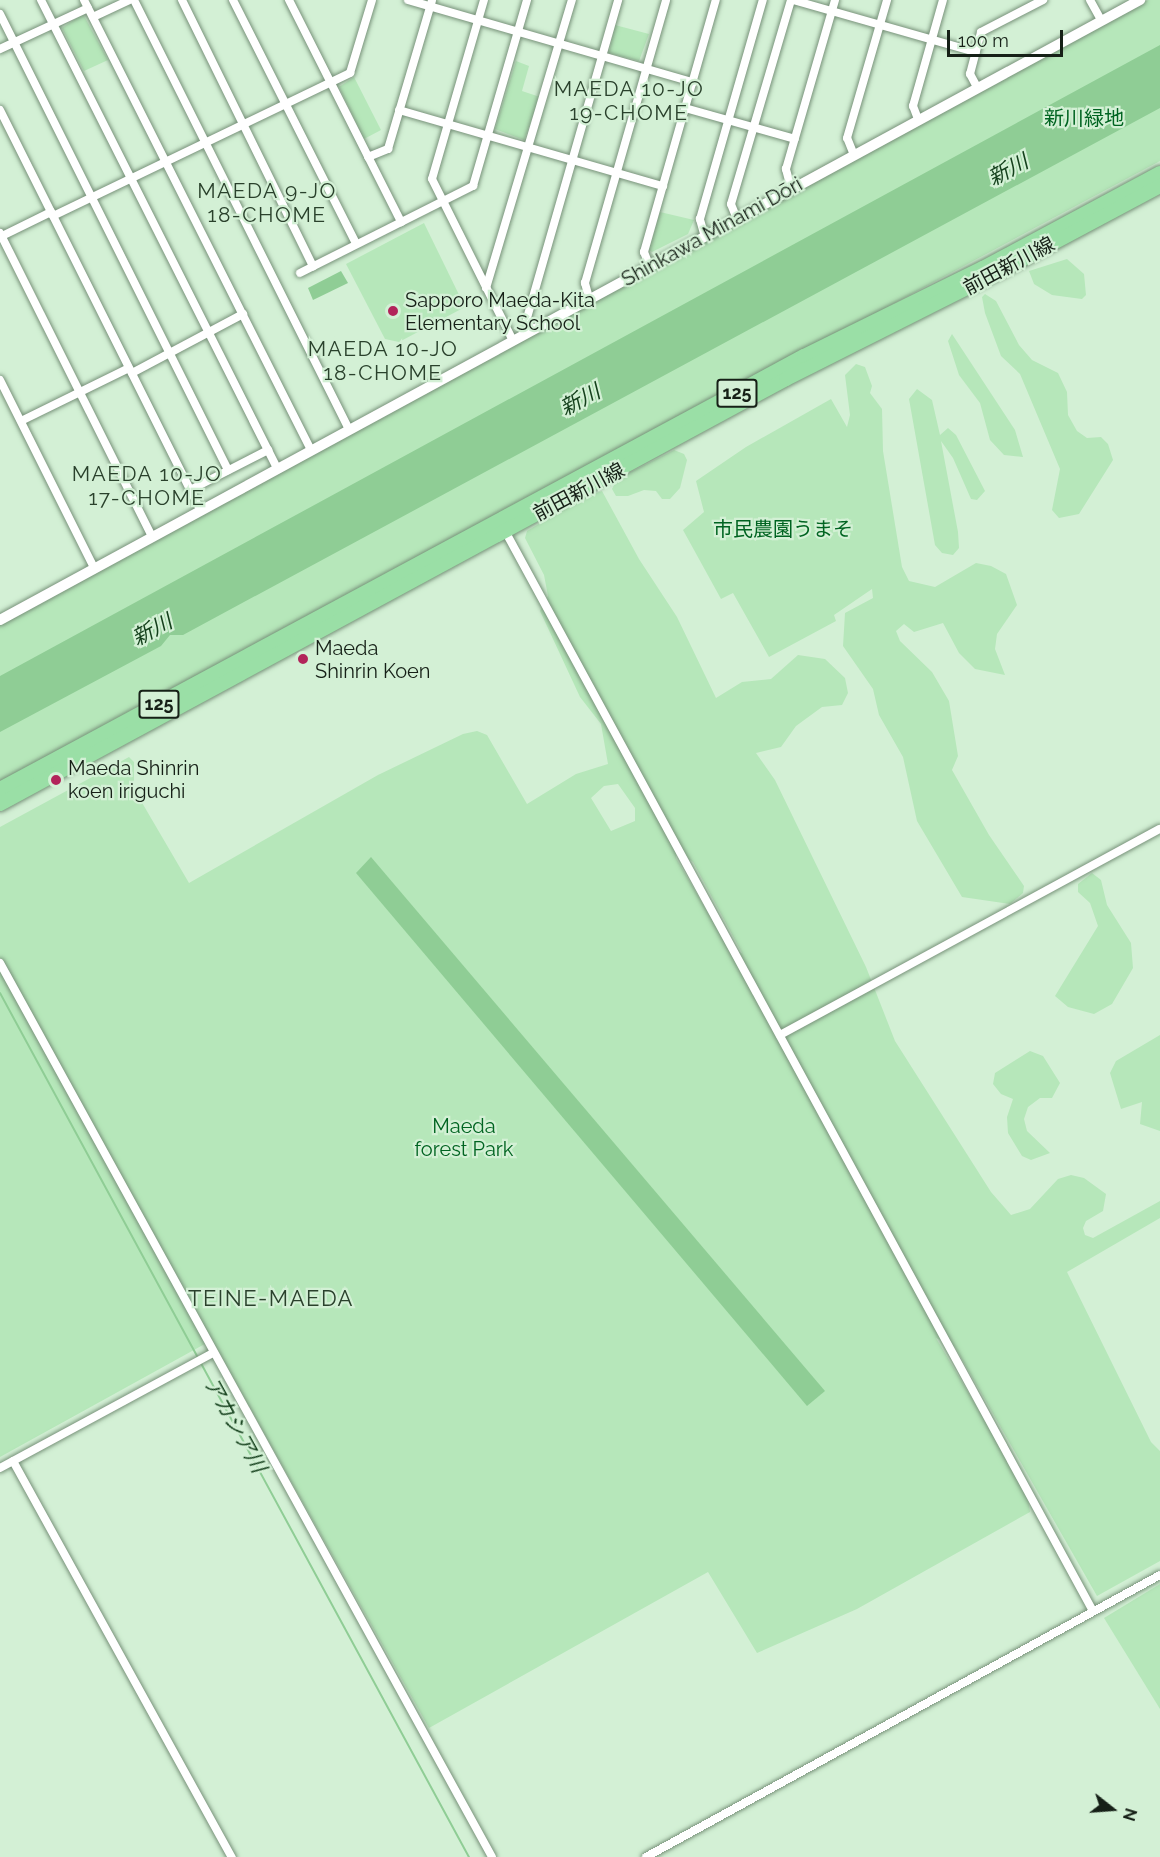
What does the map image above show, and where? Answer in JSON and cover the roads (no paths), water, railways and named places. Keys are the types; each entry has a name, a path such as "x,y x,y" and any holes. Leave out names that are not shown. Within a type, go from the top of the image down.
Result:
{"main road":[{"name":"前田新川線","path":"0,804 804,356 983,268 1160,173"},
{"name":"前田新川線","path":"0,789 786,378 989,278 1160,186"}],"street":[{"path":"41,0 277,468"},
{"path":"93,18 132,0 206,141 349,429"},
{"path":"182,0 313,266"},
{"path":"233,0 356,244"},
{"path":"288,0 401,222"},
{"path":"152,537 0,235 130,179 351,73 372,0"},
{"path":"408,0 431,3 478,20 693,82"},
{"path":"484,0 432,179 513,341"},
{"path":"300,273 473,186 527,0"},
{"path":"486,288 572,0"},
{"path":"532,331 527,318 618,0"},
{"path":"589,298 585,283 666,0"},
{"path":"649,265 644,252 716,0"},
{"path":"705,237 700,219 763,0"},
{"path":"737,219 730,204 792,0 976,52"},
{"path":"791,188 786,173 836,0"},
{"path":"854,155 847,138 887,0"},
{"path":"918,118 913,106 943,0"},
{"path":"977,87 970,74 981,32 1043,0"},
{"path":"1090,0 1101,20"},
{"name":"Shinkawa Minami Dōri","path":"0,620 649,265 705,237 918,118 1140,0"},
{"path":"368,157 388,148 431,3"},
{"path":"0,49 52,24 86,4 311,450"},
{"path":"0,14 228,470"},
{"path":"685,108 795,139"},
{"path":"0,110 200,510"},
{"path":"399,110 663,186"},
{"path":"21,422 80,393 170,354 209,335 243,314"},
{"path":"0,380 94,568"},
{"path":"190,490 268,450"},
{"path":"502,526 1093,1611"},
{"path":"780,1035 1160,829"},
{"path":"0,963 211,1354 492,1857"},
{"path":"0,1468 211,1354"},
{"path":"13,1461 232,1857"},
{"path":"646,1857 1160,1575"}],"water":[{"name":"新川","path":"1160,45 1160,108 183,635 170,635 161,646 0,732 0,676"},
{"path":"341,271 348,283 313,300 308,288"},
{"path":"371,857 825,1391 807,1406 356,873"}],"waterway":[{"name":"アカシア川","path":"0,993 469,1857"}],"place":[{"name":"Sapporo Maeda-Kita Elementary School","path":"393,311"},
{"name":"Maeda Shinrin Koen","path":"303,659"},
{"name":"Maeda Shinrin koen iriguchi","path":"56,780"}],"district":[{"name":"MAEDA 10-JO 19-CHOME","path":"629,101"},
{"name":"MAEDA 9-JO 18-CHOME","path":"267,203"},
{"name":"MAEDA 10-JO 18-CHOME","path":"383,361"},
{"name":"MAEDA 10-JO 17-CHOME","path":"147,486"},
{"name":"TEINE-MAEDA","path":"271,1299"}],"park label":[{"name":"新川緑地","path":"1084,118"},
{"name":"市民農園うまそ","path":"783,529"},
{"name":"Maeda forest Park","path":"464,1138"}]}
